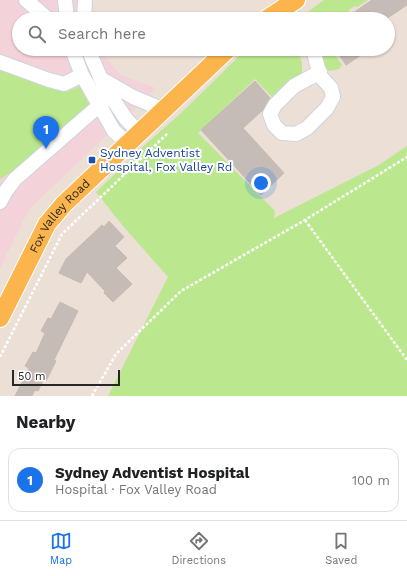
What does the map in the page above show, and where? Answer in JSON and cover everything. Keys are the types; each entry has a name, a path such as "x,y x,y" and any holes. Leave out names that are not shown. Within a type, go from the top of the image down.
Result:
{"main road":[{"name":"Fox Valley Road","path":"0,318 47,224 64,204 221,56"}],"lane":[{"path":"26,0 40,12"},
{"path":"65,0 67,12"},
{"path":"84,12 85,0"},
{"path":"75,56 82,75 114,131 134,138"},
{"path":"91,56 104,86 126,119 134,138"},
{"path":"315,56 321,75 331,88 334,97 327,108 307,128 296,134 282,133 274,125 270,114 275,105 294,86 321,75"},
{"path":"0,62 64,84 82,75"},
{"path":"100,78 133,97 164,110"},
{"path":"0,202 15,179 110,96"}],"path":[{"path":"0,357 62,234 168,133"},
{"path":"92,396 116,354 181,290 305,220 407,157"},
{"path":"305,220 407,360"}],"shaded area":[{"path":"0,0 92,0 93,12 12,12 12,56 105,56 120,75 156,88 29,209 0,268"}],"green space":[{"path":"324,0 368,0 357,7 355,6 350,9 348,12 308,12"},
{"path":"239,56 300,56 302,63 302,74 273,98 255,79 198,133 275,211 274,218 379,165 407,146 407,396 108,396 168,277 123,226 96,192 147,143 180,114"},
{"path":"321,56 336,56 342,65 339,69 329,71 326,69"},
{"path":"0,68 60,90 70,90 80,86 89,105 13,171 0,179"}],"building":[{"path":"372,0 407,0 407,5 395,13 354,12"},
{"path":"340,56 360,56 346,65"},
{"path":"255,81 270,98 263,110 243,128 284,173 261,195 201,130"},
{"path":"109,221 124,237 115,246 127,258 116,268 132,284 113,302 87,272 81,283 59,273 66,259 102,225 104,227"},
{"path":"60,302 78,311 54,360 56,361 46,381 44,379 38,391 35,390 32,396 15,396 29,368 25,366 33,352 36,353 45,333 41,331 48,318 51,319"}],"place":[{"name":"Sydney Adventist Hospital","path":"46,149"},
{"name":"Sydney Adventist Hospital, Fox Valley Rd","path":"92,160"}]}
